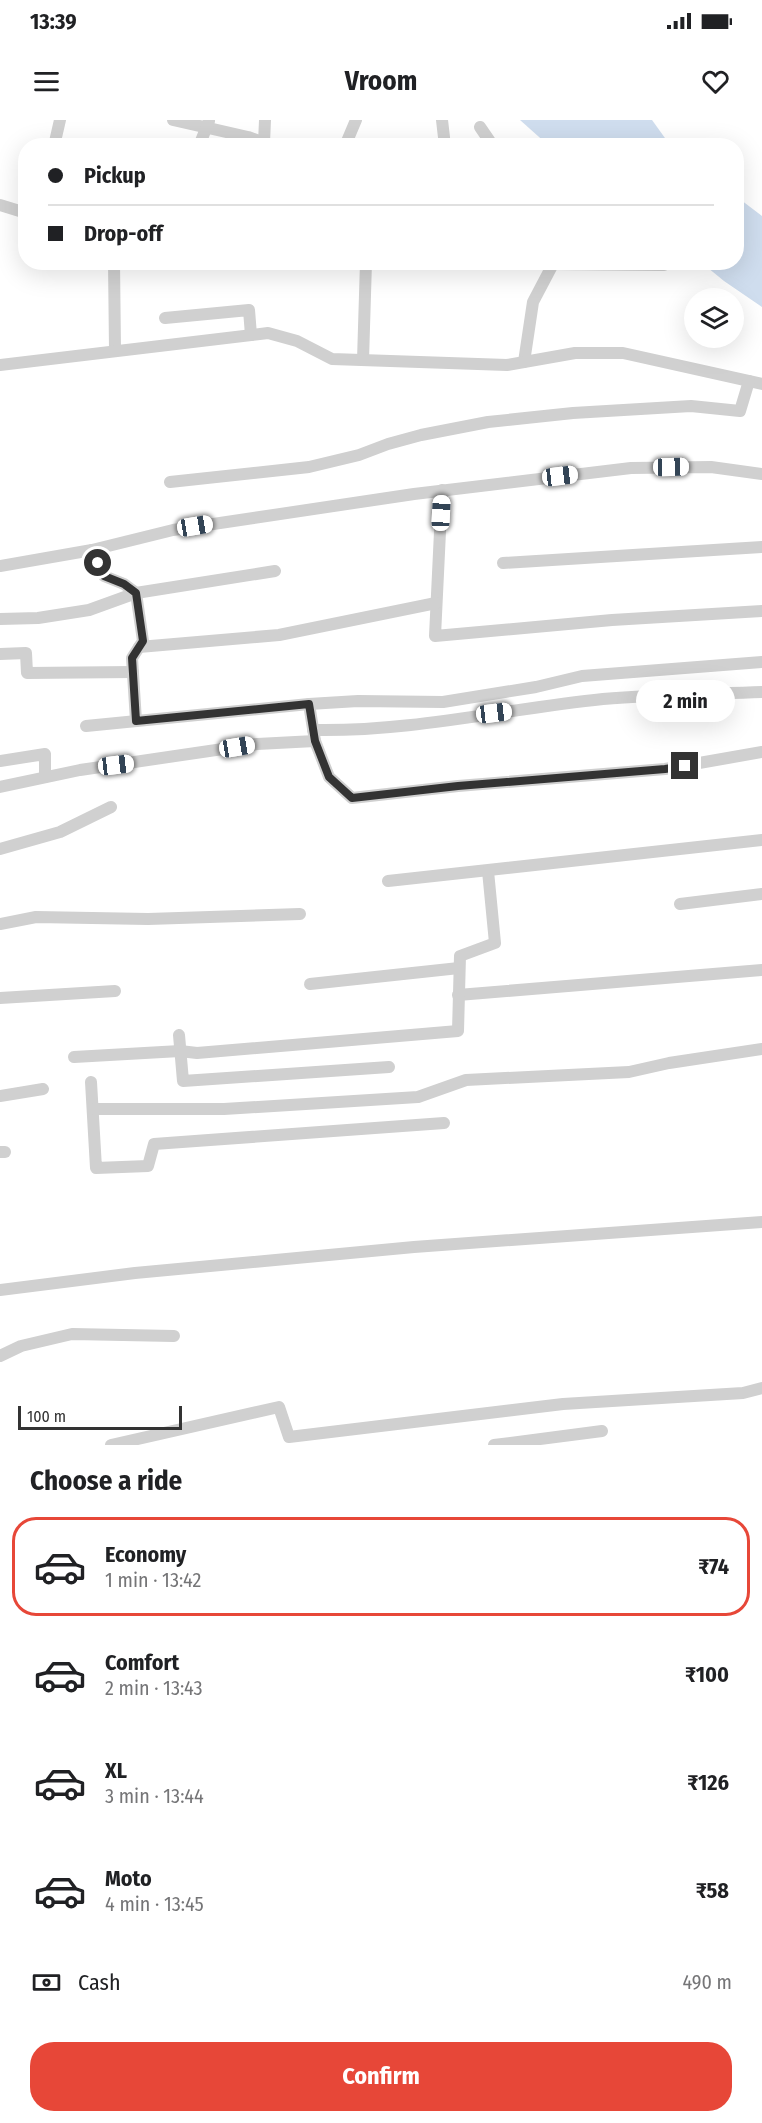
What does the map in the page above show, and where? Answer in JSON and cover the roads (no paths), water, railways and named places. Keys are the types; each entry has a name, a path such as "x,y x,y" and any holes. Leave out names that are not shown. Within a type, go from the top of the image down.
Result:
{"street":[{"path":"56,138 60,120"},
{"path":"173,120 208,124 251,138"},
{"path":"265,120 268,138"},
{"path":"348,138 356,120"},
{"path":"441,120 444,138"},
{"path":"202,138 208,124"},
{"path":"480,127 488,138"},
{"path":"0,205 18,211"},
{"path":"114,270 116,350"},
{"path":"363,270 363,360"},
{"path":"524,362 533,302 549,270"},
{"path":"165,318 249,310 251,335"},
{"path":"0,365 268,333 297,341 332,359 507,365 575,353 623,353 762,384"},
{"path":"170,482 309,467 359,455 421,435 488,422 573,413 691,406 740,411 749,381"},
{"path":"0,566 92,550 173,530 442,490 631,468 711,467 762,474"},
{"path":"442,490 435,636 612,620 762,611"},
{"path":"503,563 762,547"},
{"path":"92,550 104,576 124,584 136,593 143,641 132,658 136,721"},
{"path":"0,619 38,618 89,610 136,593 275,571"},
{"path":"139,647 279,635 436,603"},
{"path":"0,654 26,653 27,673 133,672"},
{"path":"86,726 309,704 358,701 443,702 536,687 582,676 762,662"},
{"path":"0,787 80,770 337,731 425,724 603,699 762,692"},
{"path":"309,704 314,736 329,777 352,798 458,786 665,769 762,752"},
{"path":"0,761 45,754 45,777"},
{"path":"0,849 60,832 111,807"},
{"path":"388,881 762,840"},
{"path":"74,1057 180,1051 197,1053 458,1031 460,956 495,943 489,871"},
{"path":"680,904 762,894"},
{"path":"0,924 36,917 148,919 300,914"},
{"path":"310,984 459,968"},
{"path":"458,995 762,970"},
{"path":"0,998 115,991"},
{"path":"179,1035 183,1081 389,1067"},
{"path":"93,1110 224,1109 418,1097 466,1080 629,1072 669,1063 762,1050"},
{"path":"91,1082 96,1168 148,1166 154,1144 444,1123"},
{"path":"0,1095 43,1089"},
{"path":"0,1290 135,1273 414,1247 762,1222"},
{"path":"0,1356 21,1346 72,1334 174,1336"},
{"path":"111,1445 279,1407 289,1437 563,1404 743,1393 762,1388"},
{"path":"494,1445 602,1431"}],"water":[{"path":"520,120 652,120 665,138 540,138"},
{"path":"744,202 762,216 762,307 744,295 744,288 734,288 711,270 744,270"}]}
